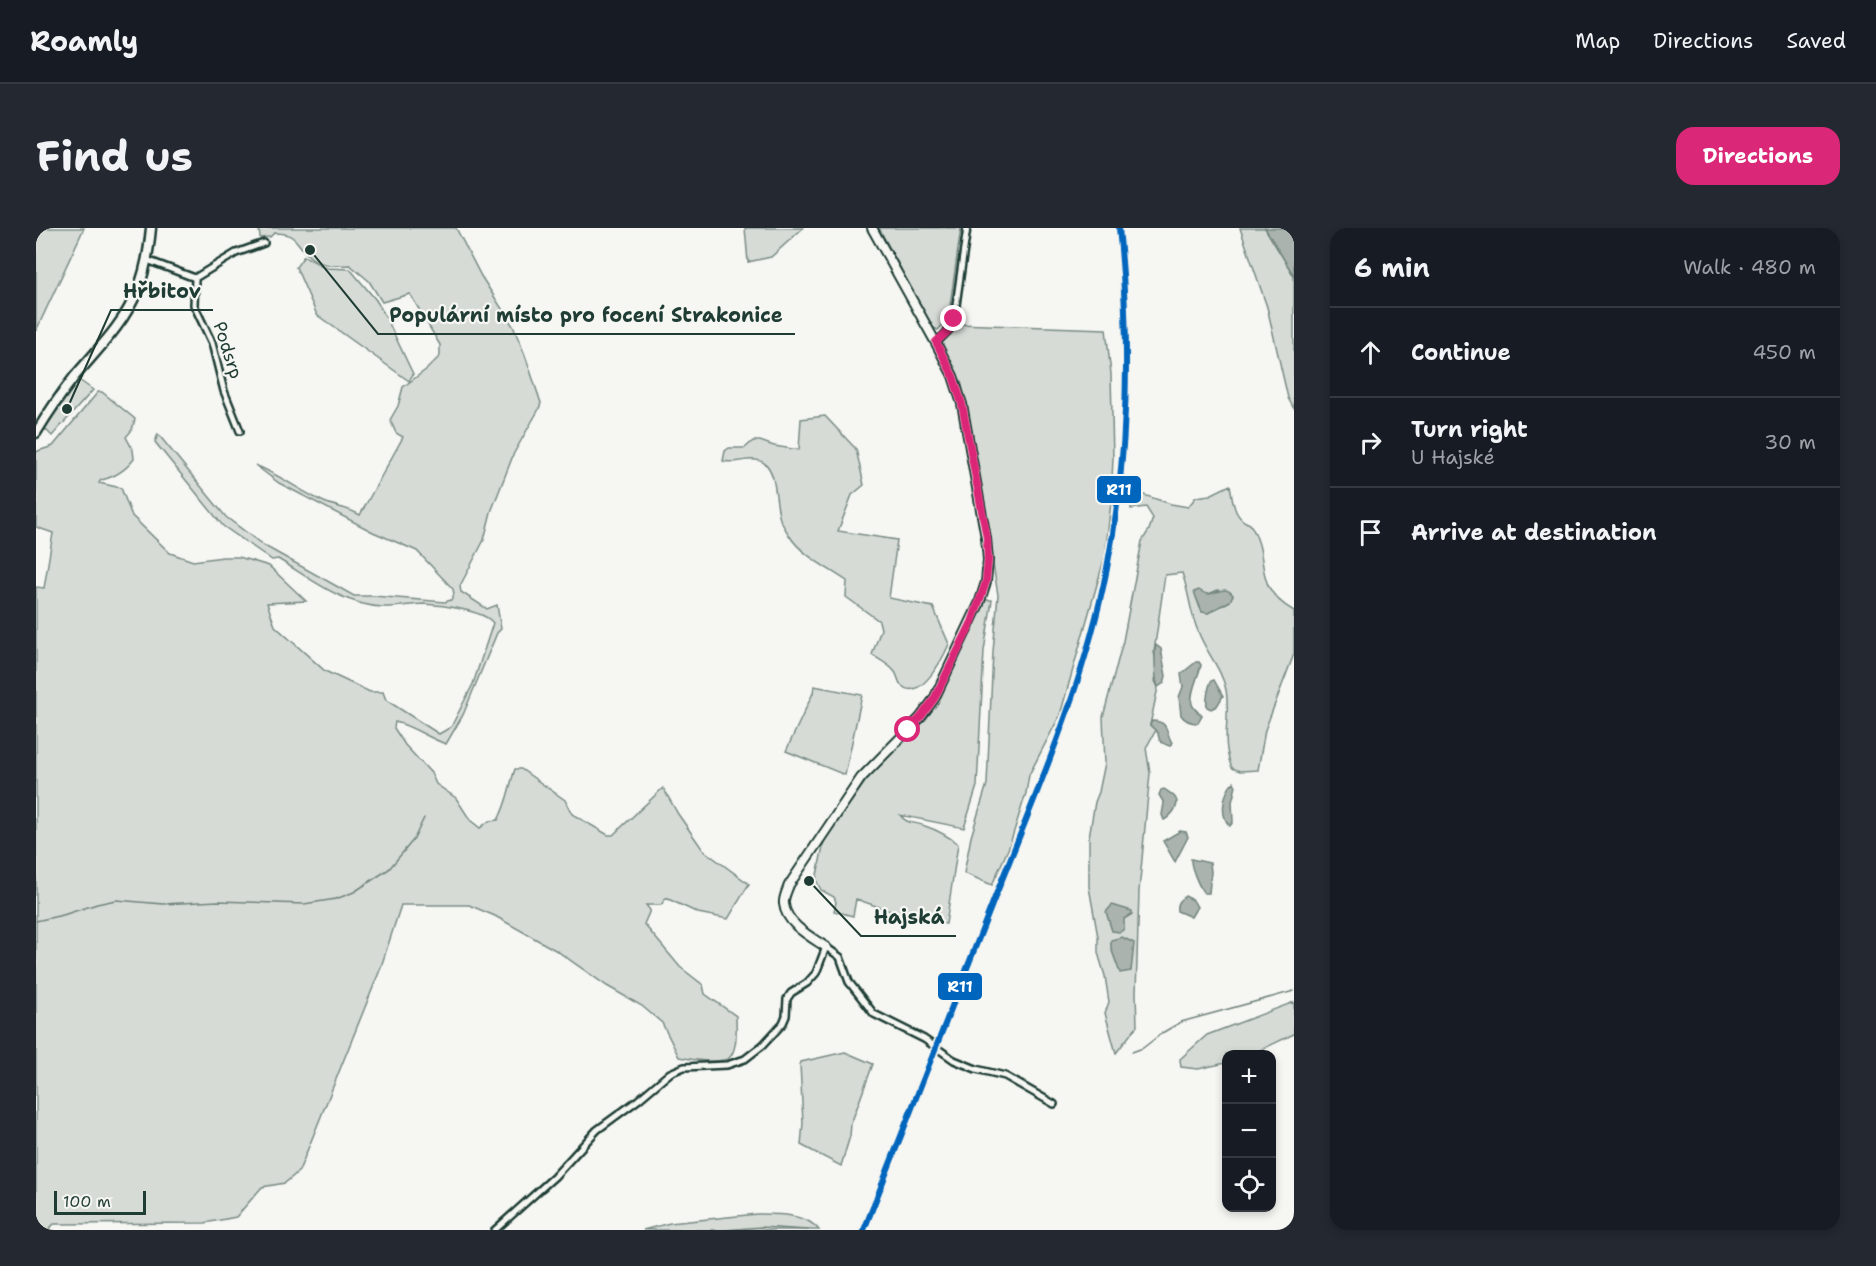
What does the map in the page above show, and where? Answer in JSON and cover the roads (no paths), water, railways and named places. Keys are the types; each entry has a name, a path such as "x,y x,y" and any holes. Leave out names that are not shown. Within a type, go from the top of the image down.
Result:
{"main road":[{"path":"36,433 61,394 122,320 137,292 147,260 151,228"}],"street":[{"path":"872,228 953,376 962,404 987,538 986,582 972,622 934,699 920,718 861,778 789,885 784,904 797,927 840,957 849,982 874,1014 924,1039 954,1060 976,1069 1005,1076 1054,1104"},
{"path":"936,342 949,330 954,319 967,228"},
{"path":"147,260 195,278 236,253 264,243"},
{"name":"Podsrp","path":"195,278 194,305 212,343 224,391 240,431"},
{"path":"495,1230 554,1177 597,1130 670,1073 684,1067 727,1065 745,1059 763,1045 783,1023 786,1016 787,999 791,993 807,983 816,973 826,947"}],"waterway":[{"path":"36,921 116,900 163,904 218,901 304,904 336,899 354,892 389,869 414,839 424,818"},
{"path":"1132,1052 1143,1048 1181,1022 1294,991"},
{"path":"724,1230 761,1227 808,1230"}],"place":[{"name":"Populární místo pro focení Strakonice","path":"310,250"},
{"name":"Hřbitov","path":"67,409"},
{"name":"Hajská","path":"809,881"}]}
